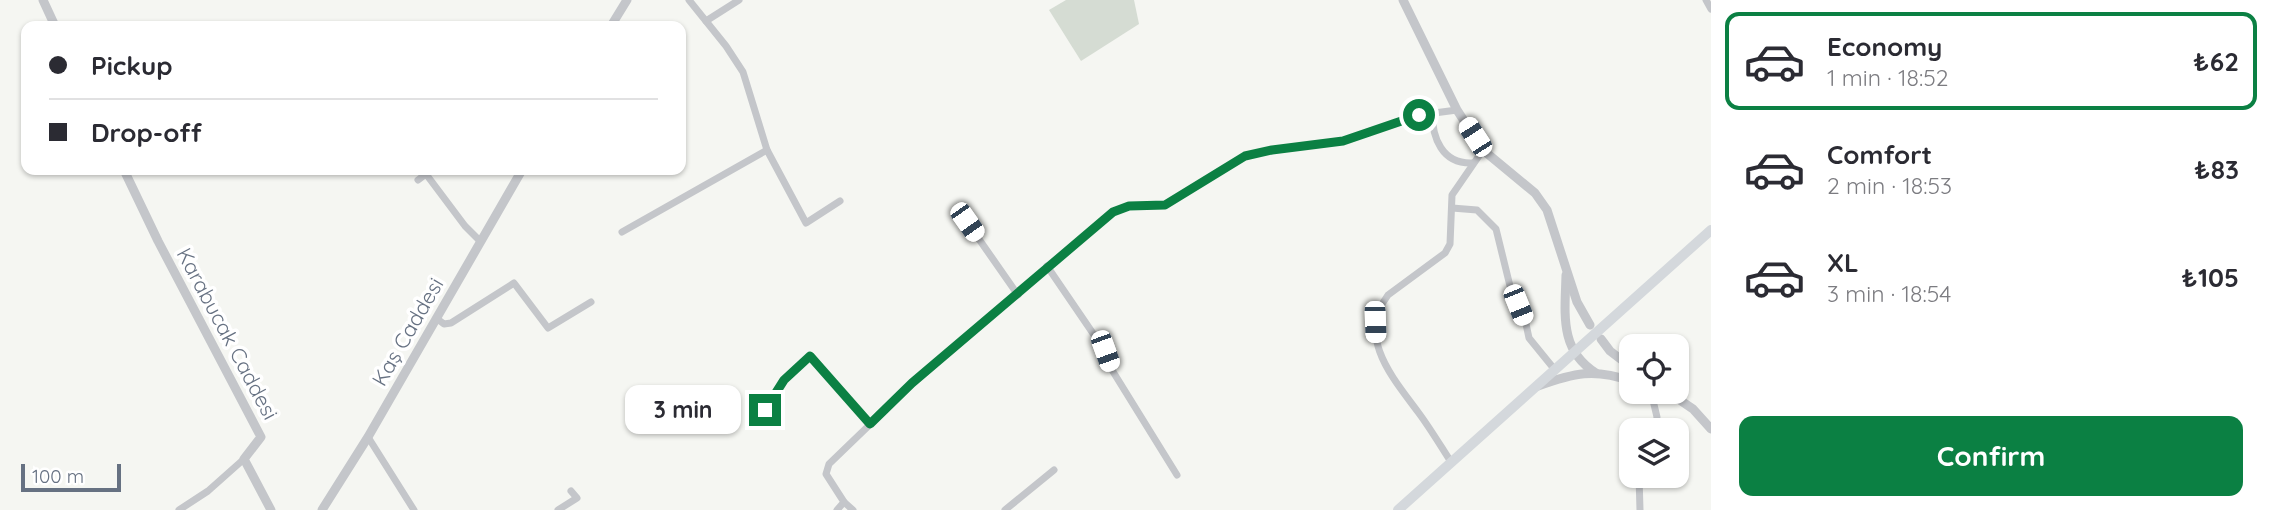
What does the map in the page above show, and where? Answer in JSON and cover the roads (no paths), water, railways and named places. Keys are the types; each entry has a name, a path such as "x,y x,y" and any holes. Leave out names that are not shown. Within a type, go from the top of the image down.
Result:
{"main road":[{"path":"1398,510 1574,353 1595,339 1606,322 1711,230"}],"street":[{"path":"43,0 53,21"},
{"path":"614,21 627,0"},
{"path":"689,0 743,72 767,150 806,223 840,201"},
{"path":"706,21 739,0"},
{"path":"1403,0 1457,110 1483,150 1535,193 1547,210 1577,302 1590,325"},
{"path":"1706,0 1711,9"},
{"path":"1432,111 1443,104 1448,91"},
{"path":"853,510 844,502 826,474 829,464 912,383 1113,212 1129,206 1165,205 1245,156 1343,141 1432,111 1457,110"},
{"path":"1432,111 1432,132 1450,159 1459,163 1472,163"},
{"path":"622,232 767,150"},
{"path":"1451,462 1386,368 1376,342 1375,322 1381,304 1388,295 1445,253 1450,244 1452,195 1483,150"},
{"name":"Karabucak Caddesi","path":"126,175 261,437 243,459"},
{"path":"418,180 425,175"},
{"path":"427,175 464,226 480,241"},
{"name":"Kaş Caddesi","path":"322,510 368,437 519,175"},
{"path":"1452,208 1477,210 1496,229 1510,286 1529,338 1555,370"},
{"path":"964,214 1018,295"},
{"path":"1047,266 1105,351 1112,370 1177,475"},
{"path":"1566,267 1568,343 1585,366 1596,373"},
{"path":"436,318 444,324 451,323 514,283 548,328 591,302"},
{"path":"1595,339 1619,357"},
{"path":"765,410 784,380 810,356 870,424"},
{"path":"1536,387 1579,373 1619,377"},
{"path":"1686,404 1711,429"},
{"path":"368,437 414,510"},
{"path":"179,510 208,491 243,459 271,510"},
{"path":"1005,510 1055,470"},
{"path":"1639,488 1640,510"},
{"path":"558,510 577,498 571,491"},
{"path":"837,510 844,502"}]}
